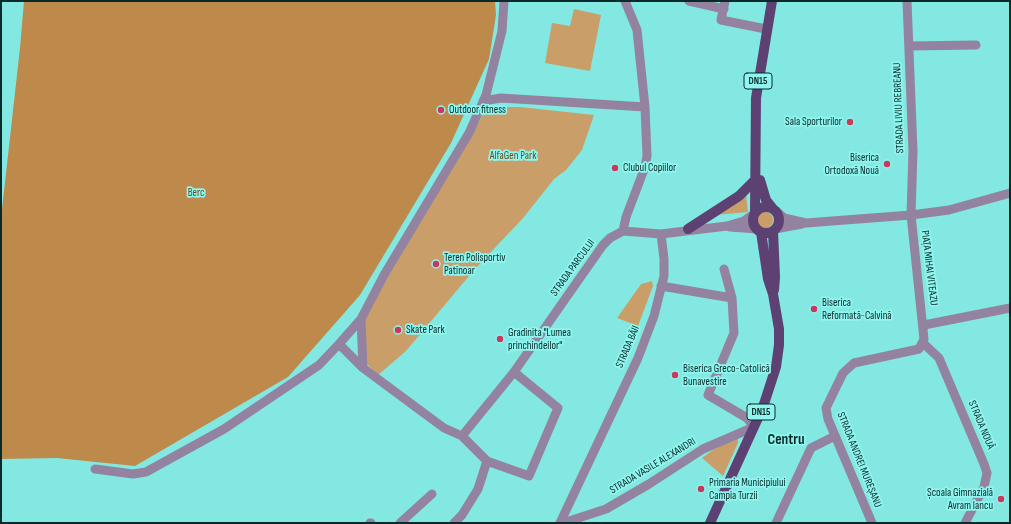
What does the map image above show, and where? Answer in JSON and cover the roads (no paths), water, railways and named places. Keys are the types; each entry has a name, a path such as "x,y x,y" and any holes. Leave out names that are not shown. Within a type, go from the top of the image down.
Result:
{"main road":[{"name":"DN15","path":"772,1 766,29 756,98 754,161 754,181 756,193 753,222 759,231 768,279 774,294"},
{"name":"DN15","path":"710,523 754,427 772,382 779,345 779,329 774,294 774,230 779,219 775,211 766,200 754,161"},
{"path":"688,229 739,196 754,181"},
{"path":"754,213 758,209 766,206 775,211"},
{"path":"759,231 774,230"}],"street":[{"path":"95,469 133,474 146,472 224,429 319,365 361,319 384,275 469,133 484,101 491,80 502,31 504,1"},
{"path":"625,1 637,30 645,107 647,156 641,179 626,217 623,231 661,234 688,229 727,226 744,221 754,213"},
{"path":"689,1 725,5 721,20 766,29"},
{"name":"STRADA LIVIU REBREANU","path":"907,1 913,151 911,215"},
{"path":"909,46 976,46"},
{"path":"484,101 500,98 645,107"},
{"path":"774,230 806,223 911,215 948,210 1010,193"},
{"path":"775,211 784,218 806,223"},
{"name":"PIAȚA MIHAI VITEAZU","path":"911,215 924,325"},
{"path":"727,226 759,231"},
{"name":"STRADA PARCULUI","path":"462,436 514,372 603,245 610,238 623,231"},
{"name":"STRADA BĂII","path":"560,523 638,358 654,316 661,286 664,259 661,234"},
{"path":"724,269 732,298 734,333 708,395 746,418 754,427"},
{"path":"661,286 732,298"},
{"path":"923,342 924,325 1010,308"},
{"path":"361,319 362,368"},
{"name":"STRADA ANDREI MUREȘANU","path":"872,523 835,436 826,408 836,384 848,367 854,363 919,349 923,342"},
{"name":"STRADA NOUĂ","path":"923,342 939,358 987,473 984,487 966,523"},
{"path":"339,344 362,368 444,428 462,436 487,461 529,476 558,408 514,372"},
{"name":"STRADA VASILE ALEXANDRI","path":"563,523 606,508 650,484 703,449 754,427"},
{"path":"776,523 811,448 835,436"},
{"path":"454,523 462,516 478,489 487,461"},
{"path":"400,523 432,494"},
{"path":"462,516 468,523"}],"place":[{"name":"Outdoor fitness","path":"441,110"},
{"name":"Sala Sporturilor","path":"850,122"},
{"name":"Biserica Ortodoxă Nouă","path":"887,164"},
{"name":"Clubul Copiilor","path":"615,168"},
{"name":"Teren Polisportiv Patinoar","path":"436,264"},
{"name":"Biserica Reformată-Calvină","path":"814,309"},
{"name":"Skate Park","path":"398,330"},
{"name":"Gradinita \"Lumea princhindeilor\"","path":"500,339"},
{"name":"Biserica Greco-Catolică Bunavestire","path":"675,375"},
{"name":"Primaria Municipiului Campia Turzii","path":"701,489"},
{"name":"Școala Gimnazială Avram Iancu","path":"1001,499"}],"district":[{"name":"Centru","path":"786,440"}],"park label":[{"name":"AlfaGen Park","path":"513,156"},
{"name":"Berc","path":"196,193"}]}
